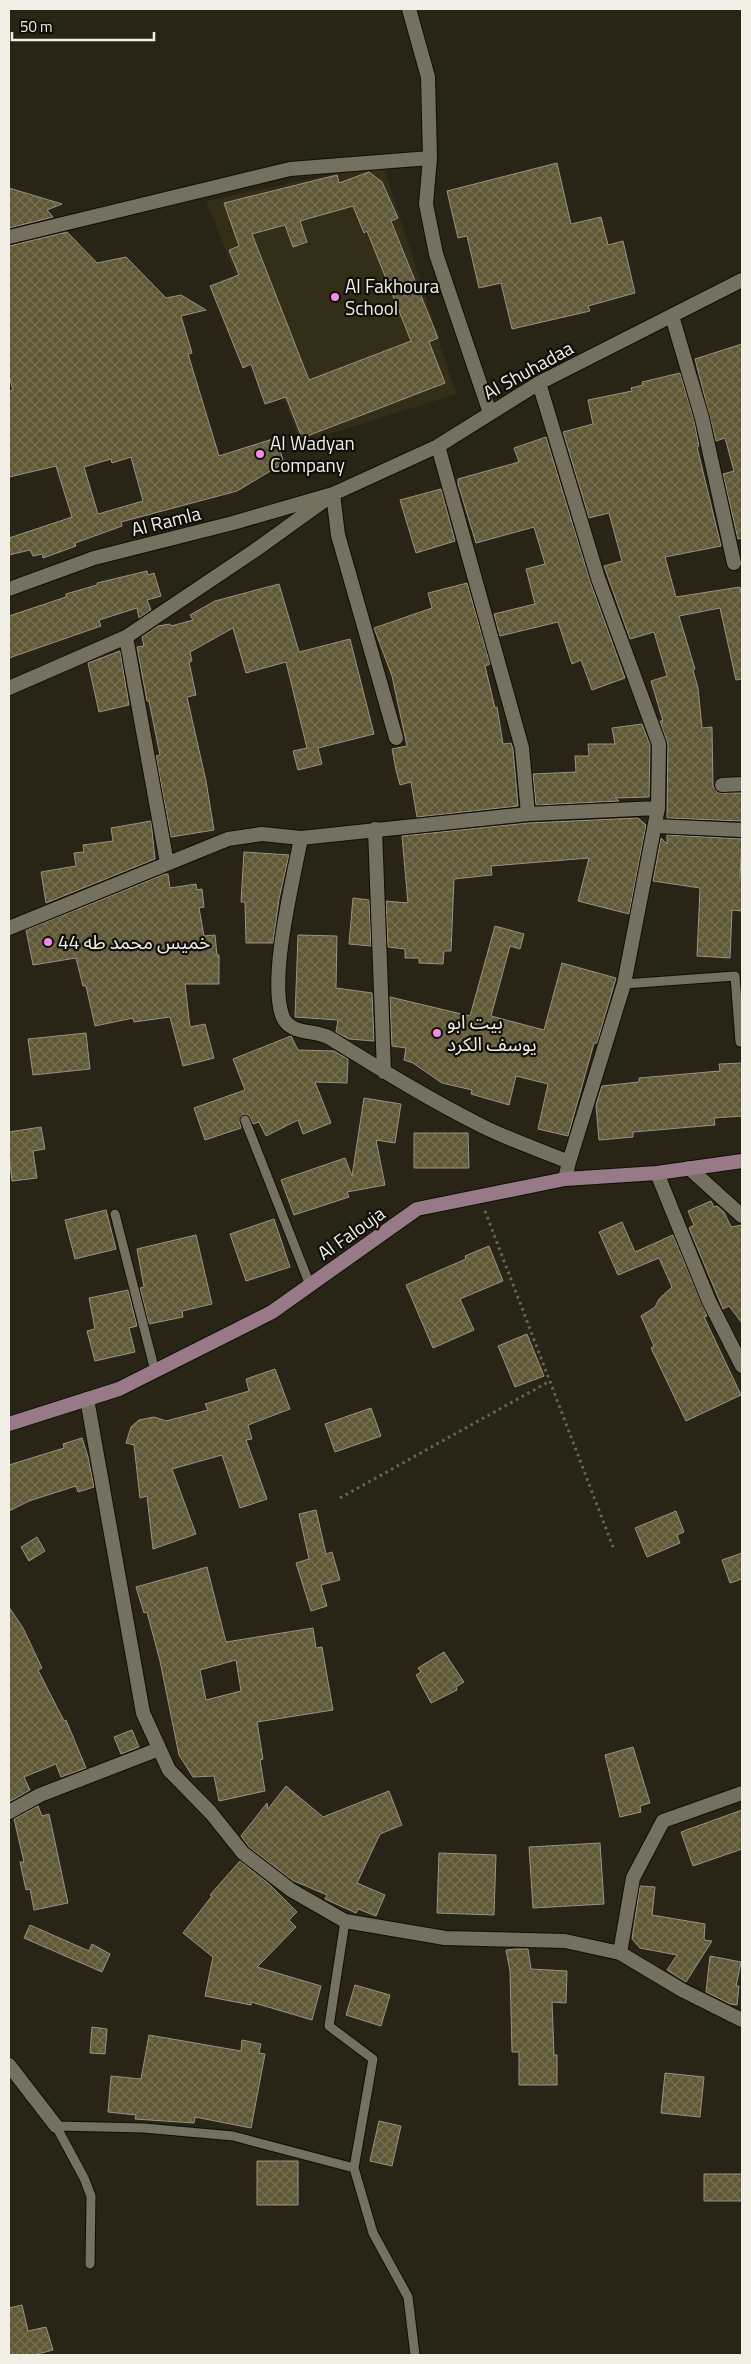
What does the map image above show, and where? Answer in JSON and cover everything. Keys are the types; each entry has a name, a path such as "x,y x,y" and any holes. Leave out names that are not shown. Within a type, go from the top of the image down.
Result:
{"main road":[{"name":"Al Falouja","path":"9,1424 119,1389 272,1312 417,1209 565,1180 657,1173 742,1161"}],"street":[{"path":"409,9 428,77 430,158 426,204 436,254 490,413"},
{"path":"9,236 290,169 430,158"},
{"name":"Al Shuhadaa","path":"333,494 438,446 539,383 742,280"},
{"path":"672,316 702,418 734,563"},
{"path":"539,383 595,570 659,744 656,826 624,984 565,1180"},
{"path":"438,446 522,748 528,814"},
{"path":"9,688 126,637 254,552 333,494 338,535 396,738"},
{"name":"Al Ramla","path":"9,589 94,558 233,523 333,494"},
{"path":"126,637 168,863"},
{"path":"722,784 742,784"},
{"path":"9,928 228,839 262,834 301,838 528,814 658,808"},
{"path":"656,826 742,830"},
{"path":"375,829 384,1072"},
{"path":"301,838 286,920 278,984 282,1016 294,1029 326,1036 384,1072 482,1126 569,1162"},
{"path":"689,1168 742,1216"},
{"path":"657,1173 709,1301 742,1366"},
{"path":"87,1399 143,1713 169,1770 212,1814 243,1853 291,1890 345,1921 445,1938 565,1941 620,1953 682,1990 742,2020"},
{"path":"9,1812 40,1795 159,1750"},
{"path":"620,1953 634,1878 663,1821 742,1793"},
{"path":"9,2065 56,2126"}],"lane":[{"path":"624,984 735,976 740,1042"},
{"path":"245,1120 310,1285"},
{"path":"115,1214 154,1371"},
{"path":"345,1921 329,2026 373,2059 354,2168 373,2234 408,2298 415,2355"},
{"path":"90,2264 91,2196 84,2178 56,2126 144,2128 233,2136 354,2168"}],"path":[{"path":"480,1197 613,1547"},
{"path":"340,1498 550,1381"}],"shaded area":[{"name":"Al Fakhoura School","path":"383,164 456,394 301,443 206,201"}],"building":[{"path":"557,163 571,224 601,217 608,245 623,241 635,293 588,306 590,311 512,329 501,283 479,288 467,236 458,238 447,191"},
{"path":"369,172 382,182 398,218 391,221 438,338 429,342 445,383 302,438 286,397 265,404 251,364 243,368 210,286 239,275 229,250 239,246 224,203 337,175 339,183","holes":["353,206 364,233 367,231 411,341 309,380 252,234 285,225 293,247 307,242 300,221"]},
{"path":"9,188 62,204 47,210 53,217 9,228"},
{"path":"67,232 97,263 126,257 166,298 181,295 206,310 181,316 192,353 188,354 219,456 276,438 284,463 237,491 121,522 122,526 75,543 76,546 43,558 42,554 33,556 30,550 9,555 9,538 72,517 56,466 9,477 9,391 13,390 9,376 9,246","holes":["131,457 143,501 98,514 84,467 111,459 112,463"]},
{"path":"742,344 742,538 738,539 723,474 734,471 725,438 716,441 695,359"},
{"path":"680,373 694,420 699,446 697,447 721,546 665,557 676,597 740,587 742,598 742,679 736,680 720,608 679,616 695,669 693,670 698,688 702,728 712,727 713,786 718,793 742,793 742,821 667,818 668,744 660,721 663,721 651,681 667,676 654,632 630,639 604,566 622,561 609,513 589,518 563,432 593,424 588,400 632,391 631,388 643,385 642,382"},
{"path":"546,437 590,581 625,678 592,690 581,660 572,664 558,622 500,636 494,614 535,604 526,569 545,564 534,527 476,543 458,484 458,479 519,462 514,448"},
{"path":"441,489 455,541 416,553 400,500"},
{"path":"147,571 148,575 154,573 161,596 147,600 151,610 139,618 137,608 99,620 101,626 9,658 9,616 66,597 66,594 97,585 97,583"},
{"path":"467,583 490,664 485,666 495,708 497,707 503,744 511,743 513,749 518,806 417,817 411,782 400,785 396,770 392,749 407,746 392,676 374,628 432,608 428,593"},
{"path":"279,584 299,652 350,639 374,734 318,748 322,764 298,770 293,751 307,748 286,662 246,673 233,628 190,652 192,661 189,662 196,695 187,697 206,781 214,830 171,837 156,756 160,755 137,647 144,646 142,637 158,626 170,624 171,626 193,620 190,615 215,601"},
{"path":"120,651 129,705 99,712 88,663"},
{"path":"642,724 650,745 649,797 615,798 619,801 536,805 533,774 576,772 575,756 589,756 588,744 615,744 612,728"},
{"path":"638,818 646,825 629,914 578,901 589,858 491,866 492,875 454,879 451,951 444,951 443,964 419,963 419,958 405,958 405,949 388,947 386,901 408,903 402,836 529,823"},
{"path":"151,821 155,859 46,903 41,872 76,866 74,853 84,852 83,845 113,841 111,828"},
{"path":"667,835 742,839 740,877 742,877 742,911 732,910 730,958 697,956 700,888 653,881 661,838 667,844"},
{"path":"244,852 289,855 279,899 273,943 246,943 245,902 241,902"},
{"path":"168,874 170,888 196,884 197,890 202,889 204,907 199,908 204,936 215,935 217,955 219,955 219,984 185,984 190,1027 205,1024 214,1058 183,1066 170,1017 134,1022 133,1018 95,1026 86,986 83,986 76,958 33,965 26,930"},
{"path":"353,898 369,900 371,946 349,944"},
{"path":"495,926 524,934 520,949 510,946 491,1016 544,1030 562,963 616,978 597,1043 594,1043 568,1136 538,1129 548,1084 516,1076 509,1105 471,1094 472,1090 442,1083 413,1063 404,1060 406,1048 392,1046 390,997 470,1016"},
{"path":"298,935 337,936 336,988 372,993 374,1041 349,1039 336,1032 338,1020 295,1017"},
{"path":"86,1033 90,1069 33,1075 28,1039"},
{"path":"291,1036 298,1050 334,1051 348,1059 347,1083 315,1082 331,1123 303,1134 298,1120 266,1136 259,1122 253,1124 249,1115 243,1114 239,1120 241,1128 205,1140 194,1108 245,1090 233,1059"},
{"path":"742,1063 742,1116 714,1118 715,1125 633,1132 633,1137 599,1140 596,1105 602,1086 639,1082 639,1078 720,1071 719,1064"},
{"path":"364,1098 401,1104 395,1143 376,1140 385,1185 347,1192 349,1197 294,1215 281,1180 345,1158 352,1176"},
{"path":"41,1127 45,1149 33,1151 37,1178 12,1181 9,1132"},
{"path":"414,1133 468,1133 469,1168 414,1168"},
{"path":"711,1201 714,1207 717,1206 724,1212 731,1227 742,1225 742,1323 729,1306 723,1309 689,1228 694,1225 688,1211"},
{"path":"106,1210 116,1249 75,1259 65,1220"},
{"path":"274,1219 290,1267 246,1281 230,1234"},
{"path":"622,1222 635,1252 673,1235 707,1316 704,1317 741,1395 686,1421 651,1348 654,1346 641,1316 655,1307 659,1299 672,1287 659,1258 618,1275 599,1232"},
{"path":"196,1235 212,1304 182,1311 183,1317 149,1324 140,1288 144,1287 137,1249"},
{"path":"489,1246 503,1281 460,1299 474,1330 433,1348 406,1285 466,1259 465,1256"},
{"path":"128,1290 137,1326 129,1328 135,1352 95,1361 87,1331 95,1329 89,1298"},
{"path":"527,1334 544,1376 515,1387 498,1346"},
{"path":"275,1369 290,1409 248,1425 252,1439 246,1440 267,1499 240,1508 222,1455 172,1469 196,1534 153,1549 147,1496 140,1498 134,1445 126,1443 131,1427 139,1420 154,1417 166,1421 208,1410 205,1404 249,1391 246,1379"},
{"path":"371,1408 381,1436 335,1452 325,1424"},
{"path":"82,1438 94,1487 78,1492 76,1486 29,1501 9,1511 9,1465 64,1448 63,1444"},
{"path":"316,1510 326,1554 332,1552 340,1580 321,1585 327,1606 311,1611 296,1563 309,1559 299,1514"},
{"path":"676,1511 684,1532 677,1535 680,1543 647,1557 635,1528"},
{"path":"37,1537 45,1551 29,1561 21,1547"},
{"path":"742,1553 742,1579 730,1583 722,1560"},
{"path":"207,1567 226,1642 313,1628 316,1648 322,1647 333,1710 257,1722 263,1759 260,1760 265,1791 219,1801 214,1776 193,1777 179,1755 160,1661 147,1612 144,1613 136,1587","holes":["236,1660 241,1691 206,1700 200,1670"]},
{"path":"9,1607 23,1628 42,1668 38,1670 64,1721 66,1720 86,1768 61,1777 56,1764 24,1777 30,1790 9,1802"},
{"path":"444,1652 464,1682 456,1687 457,1690 431,1703 416,1675 421,1672 418,1668"},
{"path":"132,1730 139,1747 121,1754 114,1737"},
{"path":"633,1747 650,1803 640,1806 641,1812 620,1817 605,1755"},
{"path":"286,1786 323,1817 389,1791 402,1825 380,1834 357,1883 385,1895 376,1916 358,1909 356,1913 325,1899 327,1895 292,1880 249,1847 241,1836 267,1803 268,1809"},
{"path":"38,1806 42,1816 49,1814 68,1903 34,1910 30,1889 26,1890 20,1862 24,1862 14,1819"},
{"path":"742,1810 742,1849 693,1866 681,1832"},
{"path":"600,1843 604,1904 533,1908 529,1847"},
{"path":"439,1853 496,1855 494,1915 437,1913"},
{"path":"240,1861 269,1884 297,1912 289,1920 296,1927 257,1967 321,1986 312,2020 251,2002 251,2005 205,1996 213,1957 183,1933 212,1896 210,1895"},
{"path":"640,1886 655,1887 652,1915 705,1924 704,1940 712,1941 686,1982 667,1970 677,1955 640,1948 632,1939"},
{"path":"30,1925 89,1951 92,1944 110,1954 102,1972 24,1938"},
{"path":"528,1949 531,1969 567,1971 566,2003 552,2002 554,2055 557,2055 557,2085 519,2085 519,2052 512,2052 510,1971 506,1950"},
{"path":"710,1956 741,1962 736,1986 739,1986 737,2005 730,2004 706,1992"},
{"path":"355,1985 390,1995 381,2026 346,2015"},
{"path":"92,2027 107,2029 105,2054 90,2053"},
{"path":"149,2035 241,2051 242,2040 261,2044 259,2053 265,2054 251,2128 195,2117 194,2123 135,2119 136,2115 108,2112 111,2076 141,2079"},
{"path":"665,2073 704,2077 700,2117 661,2113"},
{"path":"379,2121 401,2126 392,2166 370,2161"},
{"path":"257,2161 298,2161 298,2205 257,2205"},
{"path":"704,2174 742,2174 742,2201 704,2201"},
{"path":"22,2305 28,2331 46,2327 53,2350 34,2355 9,2355 9,2308"}],"place":[{"name":"Al Fakhoura School","path":"335,297"},
{"name":"Al Wadyan Company","path":"260,454"},
{"name":"خميس محمد طه 44","path":"48,942"},
{"name":"بيت ابو يوسف الكرد","path":"437,1033"}]}
